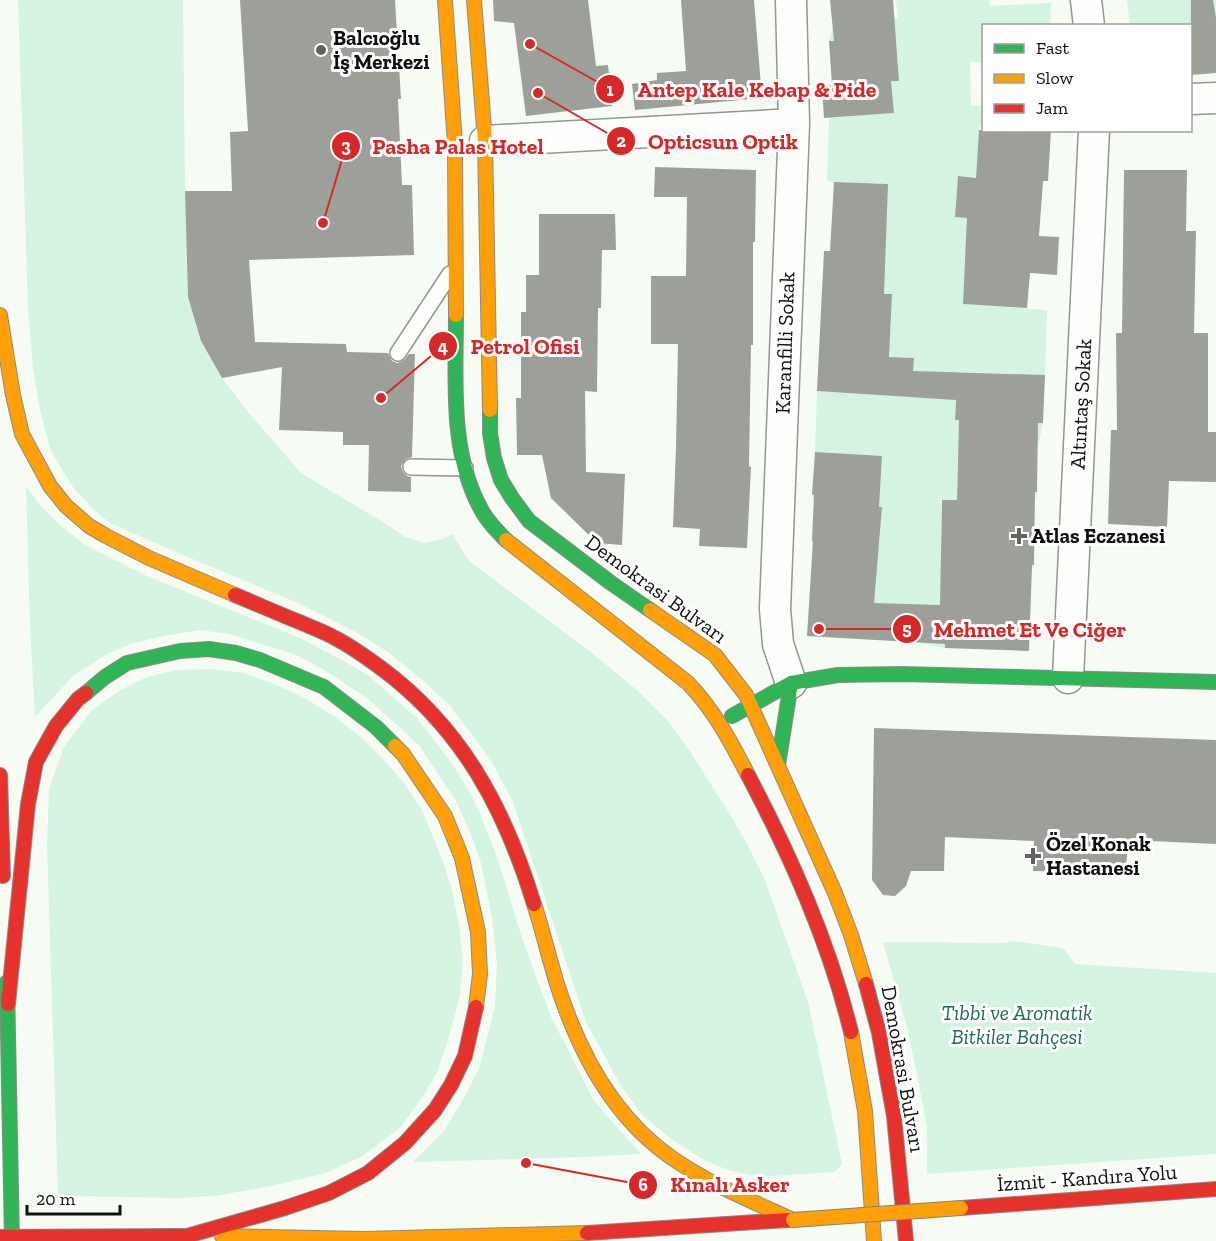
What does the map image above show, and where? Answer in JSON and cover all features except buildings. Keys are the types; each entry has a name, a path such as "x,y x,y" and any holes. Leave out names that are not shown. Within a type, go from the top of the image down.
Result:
{"main road":[{"name":"Demokrasi Bulvarı","path":"445,0 470,142 490,433 494,458 501,480 529,521 611,583 715,655 746,695 835,894 865,978 879,1033 894,1116 906,1241"},
{"name":"Demokrasi Bulvarı","path":"474,0 470,142 456,264 456,406 459,440 465,468 482,511 496,530 509,543 688,683 701,696 720,723 759,797 804,894 834,972 858,1069 866,1121 874,1241"},
{"path":"0,315 13,396 22,434 45,477 66,506 89,526 148,558 334,637 360,652 411,693 460,746 488,791 522,864 558,987 573,1028 595,1072 616,1103 638,1130 665,1153 710,1182 793,1220"},
{"path":"0,1237 187,1236 329,1193 368,1173 405,1143 435,1110 451,1085 465,1056 475,1016 480,974 478,932 462,858 445,816 403,754 376,727 324,687 260,660 236,653 209,650 180,651 127,663 78,699 56,726 36,762 28,804 8,1004"},
{"path":"715,655 735,662"},
{"path":"720,723 751,705 782,680 838,675 1216,682"},
{"path":"778,765 782,680"},
{"path":"0,775 8,1004 12,1241"},
{"name":"İzmit - Kandıra Yolu","path":"187,1236 365,1239 592,1233 1216,1189"}],"street":[{"name":"Karanfilli Sokak","path":"782,680 775,609 794,124 791,0"},
{"path":"1086,0 1089,24"},
{"path":"1192,99 1216,98"},
{"path":"470,142 794,124"},
{"name":"Altıntaş Sokak","path":"1068,678 1094,132"}],"lane":[{"path":"398,353 456,264"},
{"path":"411,467 465,468"}],"green space":[{"path":"18,0 183,0 188,297 201,341 222,378 301,473 405,537 425,543 452,534 469,561 592,653 638,691 667,720 728,811 765,880 808,1002 842,1164 835,1172 758,1177 728,1170 704,1160 674,1141 643,1116 621,1086 586,1022 513,802 494,766 472,734 449,705 420,678 389,653 358,633 298,603 110,523 93,509 73,487 51,451 41,415 33,368 28,309"},
{"path":"896,0 989,0 990,6 1051,3 1050,24 982,24 982,62 970,62 971,106 982,106 976,178 958,176 955,216 1040,223 967,232 963,304 1047,310 1045,375 957,372 955,420 1043,423 1038,447 958,445 957,490 1037,492 1035,501 941,500 941,564 1034,565 1032,571 952,567 946,605 945,648 914,642 900,604 874,603 812,553 812,541 879,544 881,507 814,503 812,494 879,499 882,457 815,452 817,391 911,397 913,358 865,355 890,335 892,294 884,294 830,251 832,223 885,225 887,184 827,180 829,118 894,113 891,81 899,80 896,38 829,41 833,26 898,18"},
{"path":"1127,0 1216,0 1216,28 1192,30 1192,24 1130,24"},
{"path":"26,486 41,506 60,525 85,545 143,574 298,637 369,676 416,717 451,762 479,811 551,1017 594,1101 641,1154 413,1162 444,1131 479,1069 495,1006 497,964 492,917 481,863 456,801 419,745 368,699 326,671 294,654 229,634 200,630 130,644 107,654 74,675 35,717"},
{"path":"212,669 244,673 277,685 308,700 335,717 361,737 384,760 404,783 422,810 443,862 452,890 459,925 463,960 460,995 450,1034 438,1070 422,1098 400,1128 362,1156 326,1173 215,1196 179,1198 58,1196 47,844 49,789 64,747 91,711 119,691 147,677 176,670"},
{"name":"Tıbbi ve Aromatik Bitkiler Bahçesi","path":"1015,941 1063,948 1075,964 1216,973 1216,1154 927,1174 927,1127 917,1074 907,1027 883,942 1002,943"}],"traffic: fast":[{"path":"456,315 457,416 464,465 471,489 482,511 506,540"},
{"path":"490,410 490,433 494,458 501,480 529,521 650,610"},
{"path":"86,693 127,663 180,651 209,649 236,653 260,660 324,687 376,727 395,746"},
{"path":"732,716 791,683 838,675 901,674 1216,682"},
{"path":"778,765 791,683"},
{"path":"7,982 12,1241"}],"traffic: slow":[{"path":"445,0 455,144 456,315"},
{"path":"474,0 485,141 490,410"},
{"path":"0,315 22,434 50,486 66,506 89,526 106,536 149,558 235,595"},
{"path":"506,540 688,683 714,715 748,775"},
{"path":"650,610 715,655 746,695 835,893 866,984"},
{"path":"395,746 403,754 445,816 462,858 478,932 480,974 476,1007"},
{"path":"534,904 555,977 577,1036 601,1082 633,1124 651,1142 686,1167 731,1192 793,1220"},
{"path":"851,1032 865,1111 874,1241"},
{"path":"793,1220 961,1208"},
{"path":"222,1236 365,1239 587,1233"}],"traffic: jam":[{"path":"235,595 323,632 347,645 410,691 435,717 477,773 509,835 534,904"},
{"path":"8,1004 28,804 36,762 56,726 78,699 86,693"},
{"path":"0,775 3,876"},
{"path":"748,775 807,900 832,965 851,1032"},
{"path":"866,984 879,1033 894,1116 906,1241"},
{"path":"187,1236 329,1193 368,1173 405,1143 435,1110 451,1085 465,1056 476,1007"},
{"path":"961,1208 1216,1189"},
{"path":"587,1233 788,1220"},
{"path":"0,1237 187,1236"}],"place":[{"name":"Antep Kale Kebap & Pide","path":"530,44"},
{"name":"Balcıoğlu İş Merkezi","path":"321,50"},
{"name":"Opticsun Optik","path":"538,93"},
{"name":"Pasha Palas Hotel","path":"323,223"},
{"name":"Petrol Ofisi","path":"381,398"},
{"name":"Atlas Eczanesi","path":"1019,536"},
{"name":"Mehmet Et Ve Ciğer","path":"819,629"},
{"name":"Özel Konak Hastanesi","path":"1033,856"},
{"name":"Kınalı Asker","path":"526,1163"}]}
